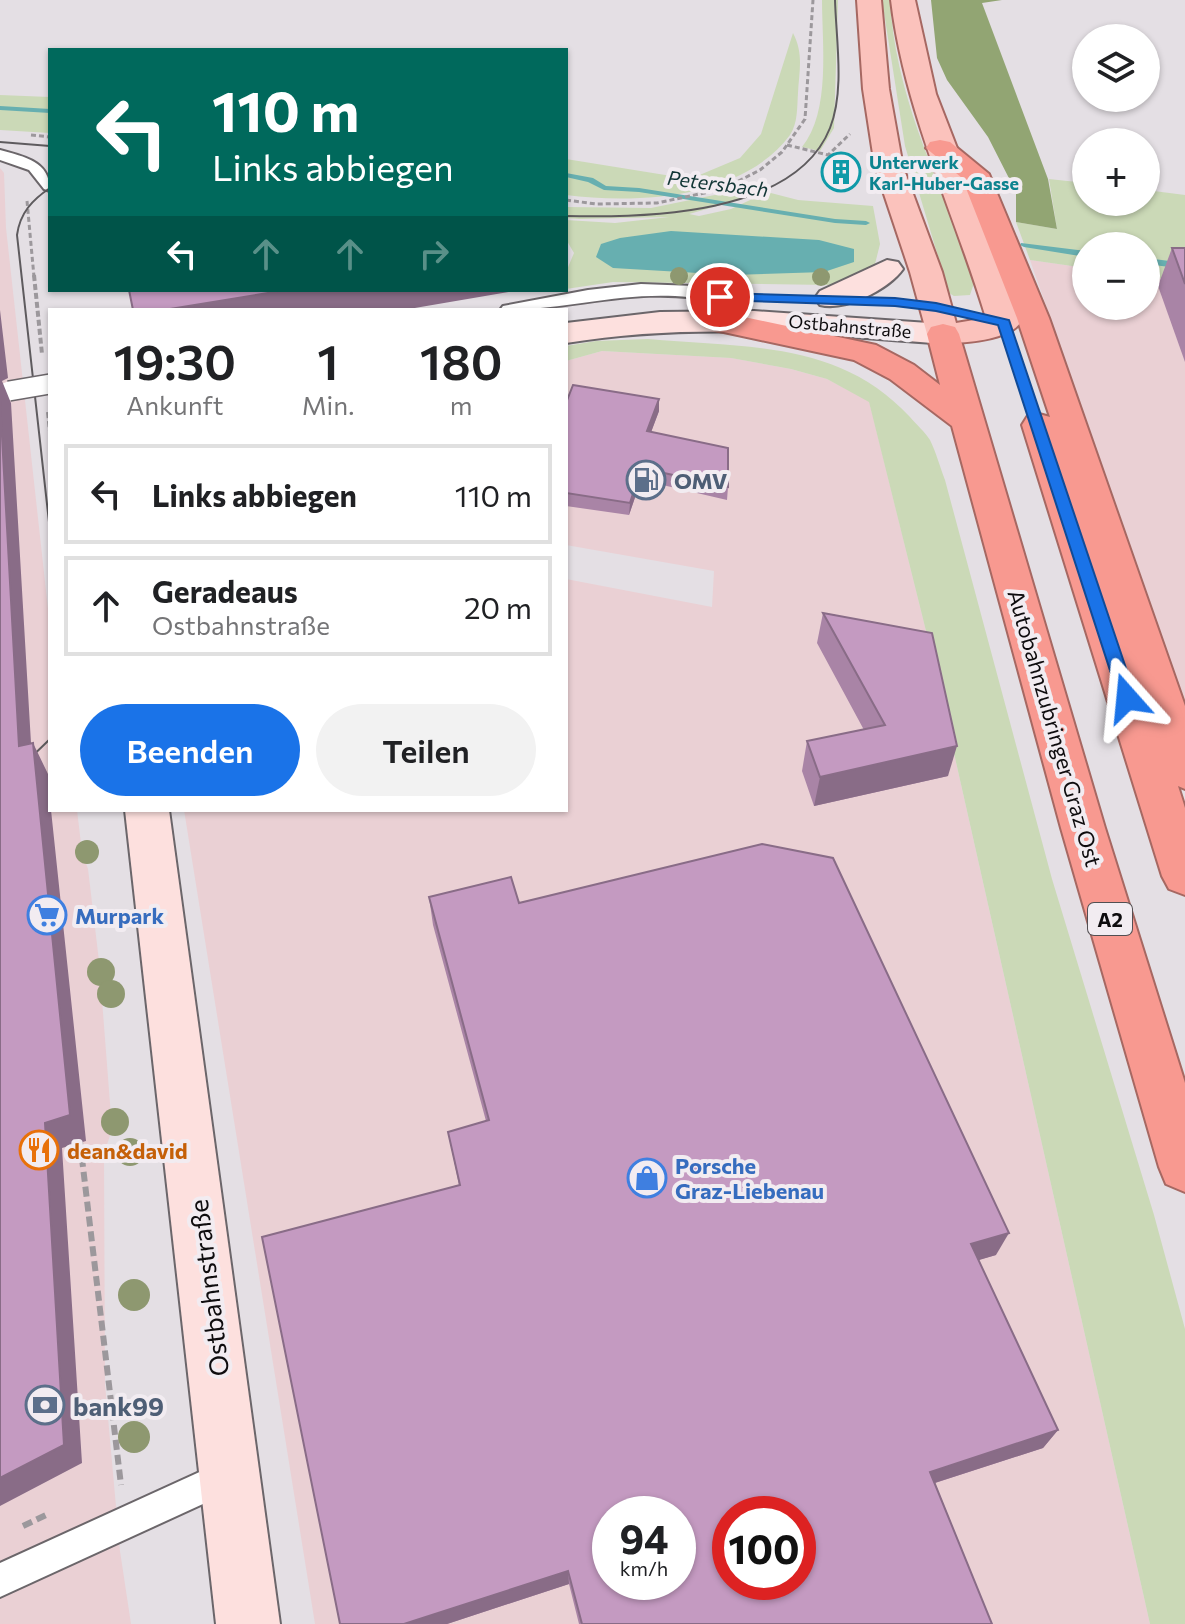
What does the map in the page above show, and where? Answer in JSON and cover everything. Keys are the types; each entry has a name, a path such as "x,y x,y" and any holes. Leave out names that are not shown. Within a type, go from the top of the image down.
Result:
{"highway":[{"path":"940,148 975,174 1000,234 1038,332 1125,583 1185,772"},
{"path":"718,309 864,352 902,372 967,421"},
{"name":"Autobahnzubringer Graz Ost","path":"939,320 1083,828 1185,1167"},
{"path":"1004,323 1185,876"}],"main road":[{"path":"869,0 876,89 896,194 939,320 976,331 1004,323 978,242 915,78 903,0"},
{"name":"Ostbahnstraße","path":"831,298 877,278 897,254 891,209 896,194"},
{"name":"Ostbahnstraße","path":"568,333 718,309 831,298 939,320"},
{"name":"Ostbahnstraße","path":"568,314 614,303 718,309 787,320 939,320"},
{"name":"Ostbahnstraße","path":"147,812 182,1055 228,1475 248,1624"}],"lane":[{"path":"0,154 48,155"},
{"path":"0,154 35,167 48,183"},
{"path":"521,308 633,289 695,290 718,309"},
{"path":"9,391 48,393"},
{"path":"0,1580 228,1475"}],"path":[{"path":"568,200 633,205 657,203 723,189 760,170 787,145 805,119 813,0"},
{"path":"828,155 850,134"},
{"path":"787,145 828,155 848,156"},
{"path":"35,167 25,175 43,356"},
{"path":"80,1142 115,1451"}],"shaded area":[{"name":"Murpark","path":"0,168 4,173 6,228 48,609 48,812 77,812 82,852 88,869 99,961 112,1129 104,1154 105,1384 120,1551 131,1624 0,1624"},
{"path":"1030,260 1072,266 1072,320 1160,320 1160,278 1185,282 1185,713 1147,592"},
{"name":"Porsche Graz-Liebenau","path":"602,351 731,358 827,379 869,401 931,651 1150,1624 315,1624 184,812 568,812 568,579 712,607 714,571 568,545 568,360"}],"green space":[{"path":"822,0 838,0 834,128 820,151 802,147 811,132 821,97"},
{"path":"882,0 890,0 900,69 920,136 974,266 970,295 954,296 949,293 905,146"},
{"path":"931,0 1002,0 982,3 1048,179 1057,229 1016,222 1016,192 988,137 947,80 937,58"},
{"path":"793,33 799,48 800,63 796,120 790,135 770,156 745,173 687,192 625,198 568,195 568,159 690,179 740,158 761,134"},
{"path":"0,95 48,97 48,133 0,130"},
{"path":"1049,179 1072,181 1072,216 1160,216 1160,192 1185,195 1185,282 1160,278 1160,232 1072,232 1072,266 1030,260 1016,222 1057,229"},
{"path":"734,191 756,195 689,214 699,216 731,209 767,192 798,200 873,206 880,244 875,264 856,277 829,285 613,282 568,289 568,267 574,253 568,243 568,220 615,223 669,217 568,218 568,207 651,208"},
{"path":"648,339 755,347 821,361 853,374 882,392 910,417 932,445 945,480 1052,879 1154,1215 1185,1329 1185,1624 1150,1624 931,651 869,402 827,379 731,358 602,351 568,360 568,346"}],"water":[{"path":"671,231 819,240 854,249 854,262 824,272 732,275 613,268 596,257 601,244 620,238"}],"building":[{"path":"1172,248 1185,248 1185,284"},
{"path":"129,292 274,292 176,308 133,308"},
{"path":"573,385 659,399 647,431 728,448 728,487 641,468 630,503 568,493 568,398"},
{"path":"0,400 19,746 33,743 70,1115 45,1123 64,1445 0,1478"},
{"path":"823,613 932,633 957,746 820,777 807,741 885,725"},
{"path":"762,844 833,858 1009,1233 971,1244 1058,1430 930,1472 992,1624 582,1624 568,1571 404,1624 340,1624 262,1237 460,1185 448,1132 489,1120 429,897 511,877 519,903"}],"waterway":[{"name":"Petersbach","path":"0,108 48,111"},
{"name":"Petersbach","path":"568,175 590,180 604,188 639,190 835,221 866,223"},
{"name":"Petersbach","path":"1024,245 1072,252"},
{"name":"Petersbach","path":"1160,263 1185,266"}],"tram line":[{"path":"568,216 636,215 714,206 752,195 785,179 812,157 830,128 835,113 838,81 835,0"},
{"path":"0,142 48,146"},
{"path":"48,190 28,208 17,235 48,513"},
{"path":"21,767 48,741"}],"place":[{"name":"Unterwerk Karl-Huber-Gasse","path":"841,172"},
{"name":"OMV","path":"646,480"},
{"name":"Murpark","path":"47,915"},
{"name":"dean&david","path":"39,1150"},
{"name":"Porsche Graz-Liebenau","path":"647,1178"},
{"name":"bank99","path":"45,1405"}],"route":[{"path":"720,297 895,302 936,307 1004,323 1127,698"}]}
